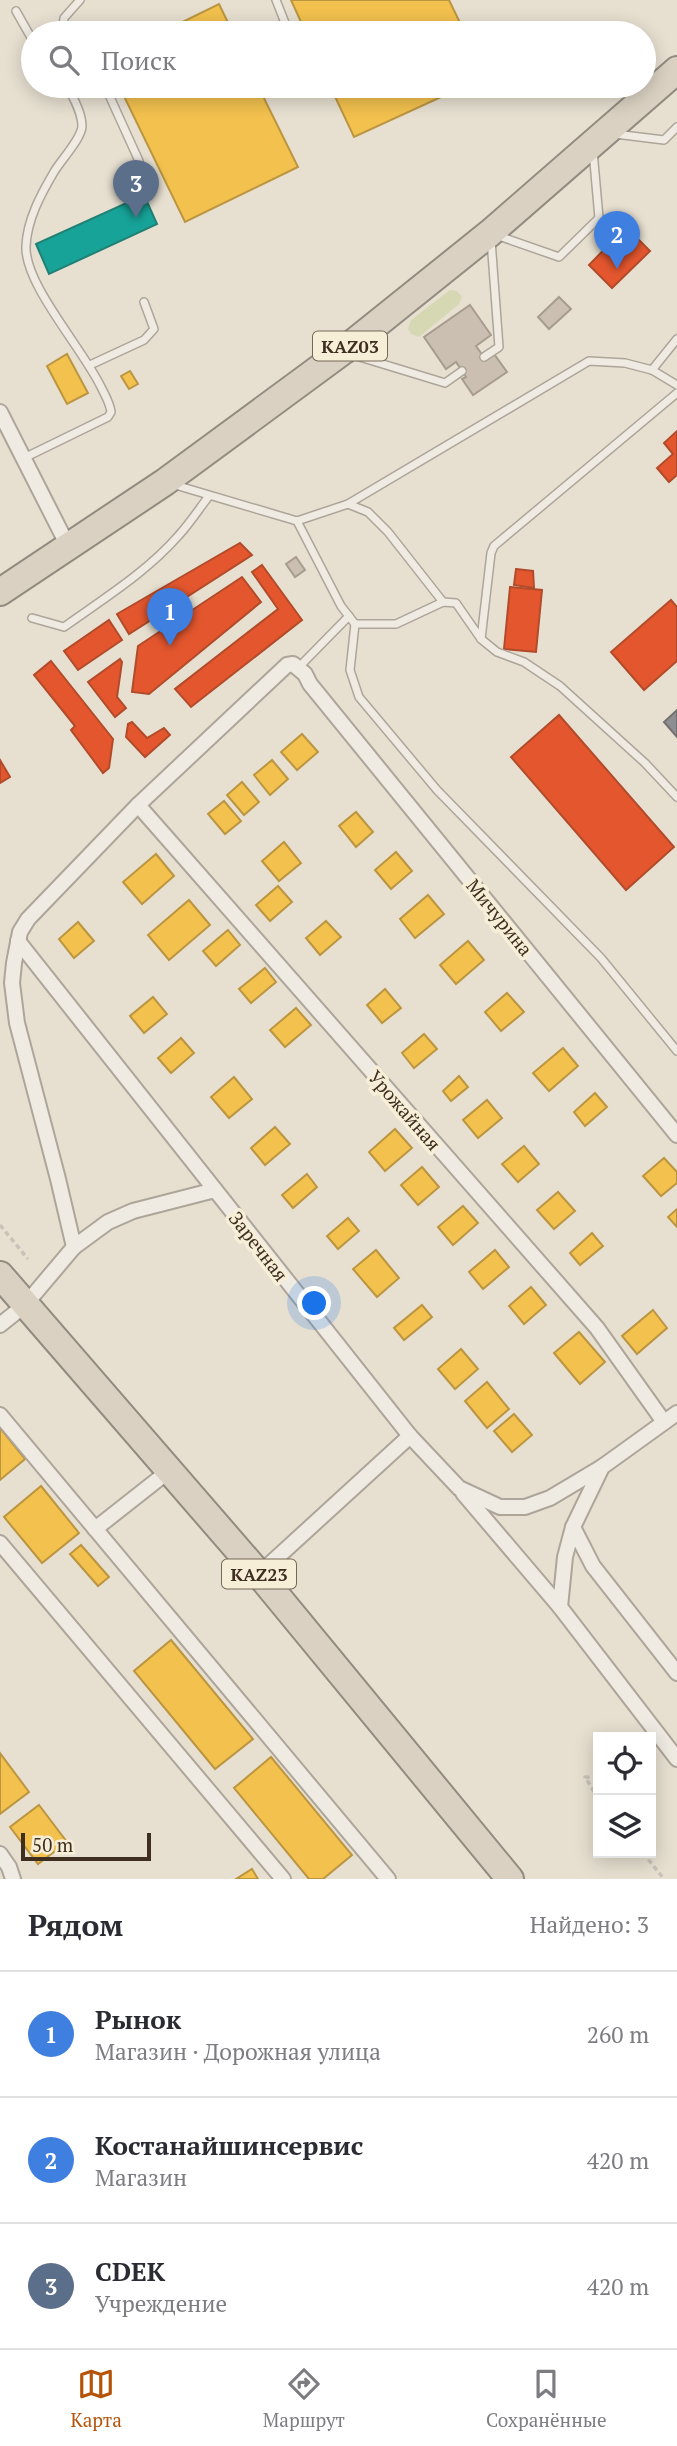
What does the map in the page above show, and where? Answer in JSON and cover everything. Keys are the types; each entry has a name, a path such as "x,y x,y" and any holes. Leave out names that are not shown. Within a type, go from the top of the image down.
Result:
{"highway":[{"name":"KАZ03","path":"656,89 677,70"},
{"name":"KАZ03","path":"0,592 165,482 343,351 490,233 646,98"},
{"name":"KAZ23","path":"0,1275 259,1574 510,1879"}],"street":[{"path":"0,412 68,546"},
{"path":"74,1247 17,1023 12,983 18,941 28,919 138,805 280,670 293,664 299,667"},
{"name":"Мичурина","path":"299,667 322,699 677,1135"},
{"name":"Урожайная","path":"138,805 597,1328 664,1422"},
{"name":"Заречная","path":"18,941 410,1436 459,1488 500,1507 525,1507 550,1498 603,1467 677,1413"},
{"path":"0,1325 25,1305 74,1247 108,1222 133,1211 215,1191"},
{"path":"0,1415 388,1879"},
{"path":"259,1574 410,1436"},
{"path":"560,1607 565,1557 573,1527 603,1467"},
{"path":"95,1529 170,1470"},
{"path":"459,1488 560,1607 677,1759"},
{"path":"573,1527 593,1566 677,1672"},
{"path":"0,1543 283,1879"},
{"path":"0,1854 13,1879"}],"lane":[{"path":"64,21 80,0"},
{"path":"276,0 284,21"},
{"path":"16,11 22,21"},
{"path":"24,458 108,417 111,412 90,365 35,283 28,266 26,248 29,227 36,208 54,171 82,127 73,98"},
{"path":"111,98 139,161"},
{"path":"484,357 499,347 490,233 559,257 599,218 600,139 664,140 677,127"},
{"path":"90,365 150,335 154,329 144,302"},
{"path":"652,370 677,338"},
{"path":"343,351 444,383 462,371"},
{"path":"165,482 297,521 348,504 589,361 625,363 652,370 677,385"},
{"path":"481,639 494,546 677,393"},
{"path":"32,618 64,627 136,575 160,554 179,535 209,496"},
{"path":"348,504 368,512 388,532 443,602"},
{"path":"297,521 341,606 355,624 350,670 359,697 437,790 601,958 677,1051"},
{"path":"355,624 396,624 443,602 456,603 481,639 497,652 524,662 561,686 677,797"},
{"path":"299,667 349,616"}],"path":[{"path":"0,1225 28,1259"},
{"path":"593,1777 584,1777 593,1790"},
{"path":"647,1858 664,1879"}],"green space":[{"path":"450,290 457,291 462,297 459,304 419,337 411,334 408,329 411,320"}],"building: Жильё":[{"path":"291,0 449,0 459,21 301,21"},
{"path":"219,4 227,21 184,21"},
{"path":"125,98 264,98 298,167 185,222"},
{"path":"336,98 439,98 354,137"},
{"path":"67,354 88,393 67,404 47,366"},
{"path":"130,371 138,384 129,389 121,376"},
{"path":"302,734 318,752 297,770 281,752"},
{"path":"272,760 288,779 270,795 254,775"},
{"path":"242,782 259,802 244,815 227,795"},
{"path":"224,801 241,821 225,834 208,814"},
{"path":"356,812 373,832 356,847 339,826"},
{"path":"284,842 301,863 279,881 262,861"},
{"path":"396,852 412,871 391,889 375,870"},
{"path":"156,854 174,876 142,904 123,882"},
{"path":"278,886 292,902 270,921 256,905"},
{"path":"428,895 444,914 415,938 400,919"},
{"path":"189,900 210,925 169,960 148,935"},
{"path":"326,921 341,937 320,955 306,938"},
{"path":"78,922 94,941 74,958 59,939"},
{"path":"228,930 240,945 216,966 203,951"},
{"path":"468,941 484,960 456,984 440,965"},
{"path":"265,968 276,982 251,1003 239,989"},
{"path":"385,989 401,1008 382,1023 367,1005"},
{"path":"507,993 524,1012 501,1031 485,1012"},
{"path":"153,997 167,1014 144,1033 130,1016"},
{"path":"296,1008 311,1025 285,1047 270,1030"},
{"path":"424,1034 437,1049 414,1068 402,1053"},
{"path":"181,1038 194,1053 171,1073 158,1058"},
{"path":"563,1048 578,1066 549,1091 533,1073"},
{"path":"459,1076 468,1087 451,1101 443,1091"},
{"path":"234,1077 252,1099 229,1118 211,1097"},
{"path":"595,1093 607,1107 585,1126 574,1112"},
{"path":"487,1100 502,1118 478,1138 463,1120"},
{"path":"275,1127 290,1144 265,1165 251,1148"},
{"path":"395,1129 412,1148 385,1171 369,1152"},
{"path":"524,1146 539,1164 518,1182 502,1164"},
{"path":"664,1158 677,1172 677,1183 661,1196 643,1176"},
{"path":"422,1167 439,1187 418,1205 401,1185"},
{"path":"307,1174 317,1187 293,1208 282,1195"},
{"path":"558,1192 575,1211 554,1229 537,1210"},
{"path":"463,1206 478,1223 453,1245 438,1227"},
{"path":"677,1209 677,1227 668,1217"},
{"path":"348,1218 359,1231 338,1249 327,1236"},
{"path":"592,1233 603,1246 580,1265 570,1253"},
{"path":"376,1250 399,1278 377,1297 353,1269"},
{"path":"495,1250 509,1267 483,1289 469,1272"},
{"path":"531,1287 546,1305 524,1324 509,1306"},
{"path":"422,1305 432,1317 404,1340 394,1328"},
{"path":"653,1310 667,1328 637,1354 622,1336"},
{"path":"579,1332 605,1362 580,1384 554,1353"},
{"path":"461,1349 478,1369 455,1389 438,1369"},
{"path":"487,1382 509,1409 487,1428 465,1401"},
{"path":"514,1414 532,1435 512,1452 494,1431"},
{"path":"0,1428 25,1459 0,1480"},
{"path":"41,1486 79,1533 42,1563 4,1517"},
{"path":"81,1545 109,1577 98,1586 70,1554"},
{"path":"171,1640 253,1739 215,1769 134,1671"},
{"path":"0,1753 29,1792 0,1814"},
{"path":"271,1757 352,1855 323,1879 309,1879 234,1788"},
{"path":"39,1805 67,1842 38,1864 10,1827"},
{"path":"252,1869 258,1879 236,1879"}],"building: Торговля":[{"path":"626,227 650,251 612,288 589,265"},
{"path":"677,431 677,475 669,482 657,468 673,454 664,443"},
{"path":"240,543 252,555 129,634 117,614"},
{"path":"262,565 302,620 191,707 175,689 278,609 252,572"},
{"path":"516,569 533,571 534,588 514,585"},
{"path":"242,577 261,602 149,694 132,692 138,646"},
{"path":"510,587 542,590 536,652 504,649"},
{"path":"671,600 677,607 677,661 644,690 611,652"},
{"path":"109,620 122,640 78,670 64,651"},
{"path":"120,659 122,662 117,697 126,708 115,717 88,682"},
{"path":"51,661 113,739 109,768 103,773 71,730 75,726 34,675"},
{"path":"559,715 674,847 626,890 511,757"},
{"path":"132,722 147,738 164,728 170,735 145,757 126,737 128,724"},
{"path":"0,760 10,777 0,783"}],"building: Учреждения":[{"path":"144,195 157,224 49,274 36,244"}],"building: Промзона":[{"path":"677,710 677,737 664,722"}],"building: Прочее":[{"path":"559,297 571,309 549,329 538,317"},
{"path":"470,305 491,335 476,346 486,360 494,354 507,372 473,395 462,379 466,377 456,362 446,369 424,337"},
{"path":"296,557 305,570 295,577 286,564"}],"place":[{"name":"CDEK","path":"136,218"},
{"name":"Костанайшинсервис","path":"617,269"},
{"name":"Рынок","path":"170,646"}]}
